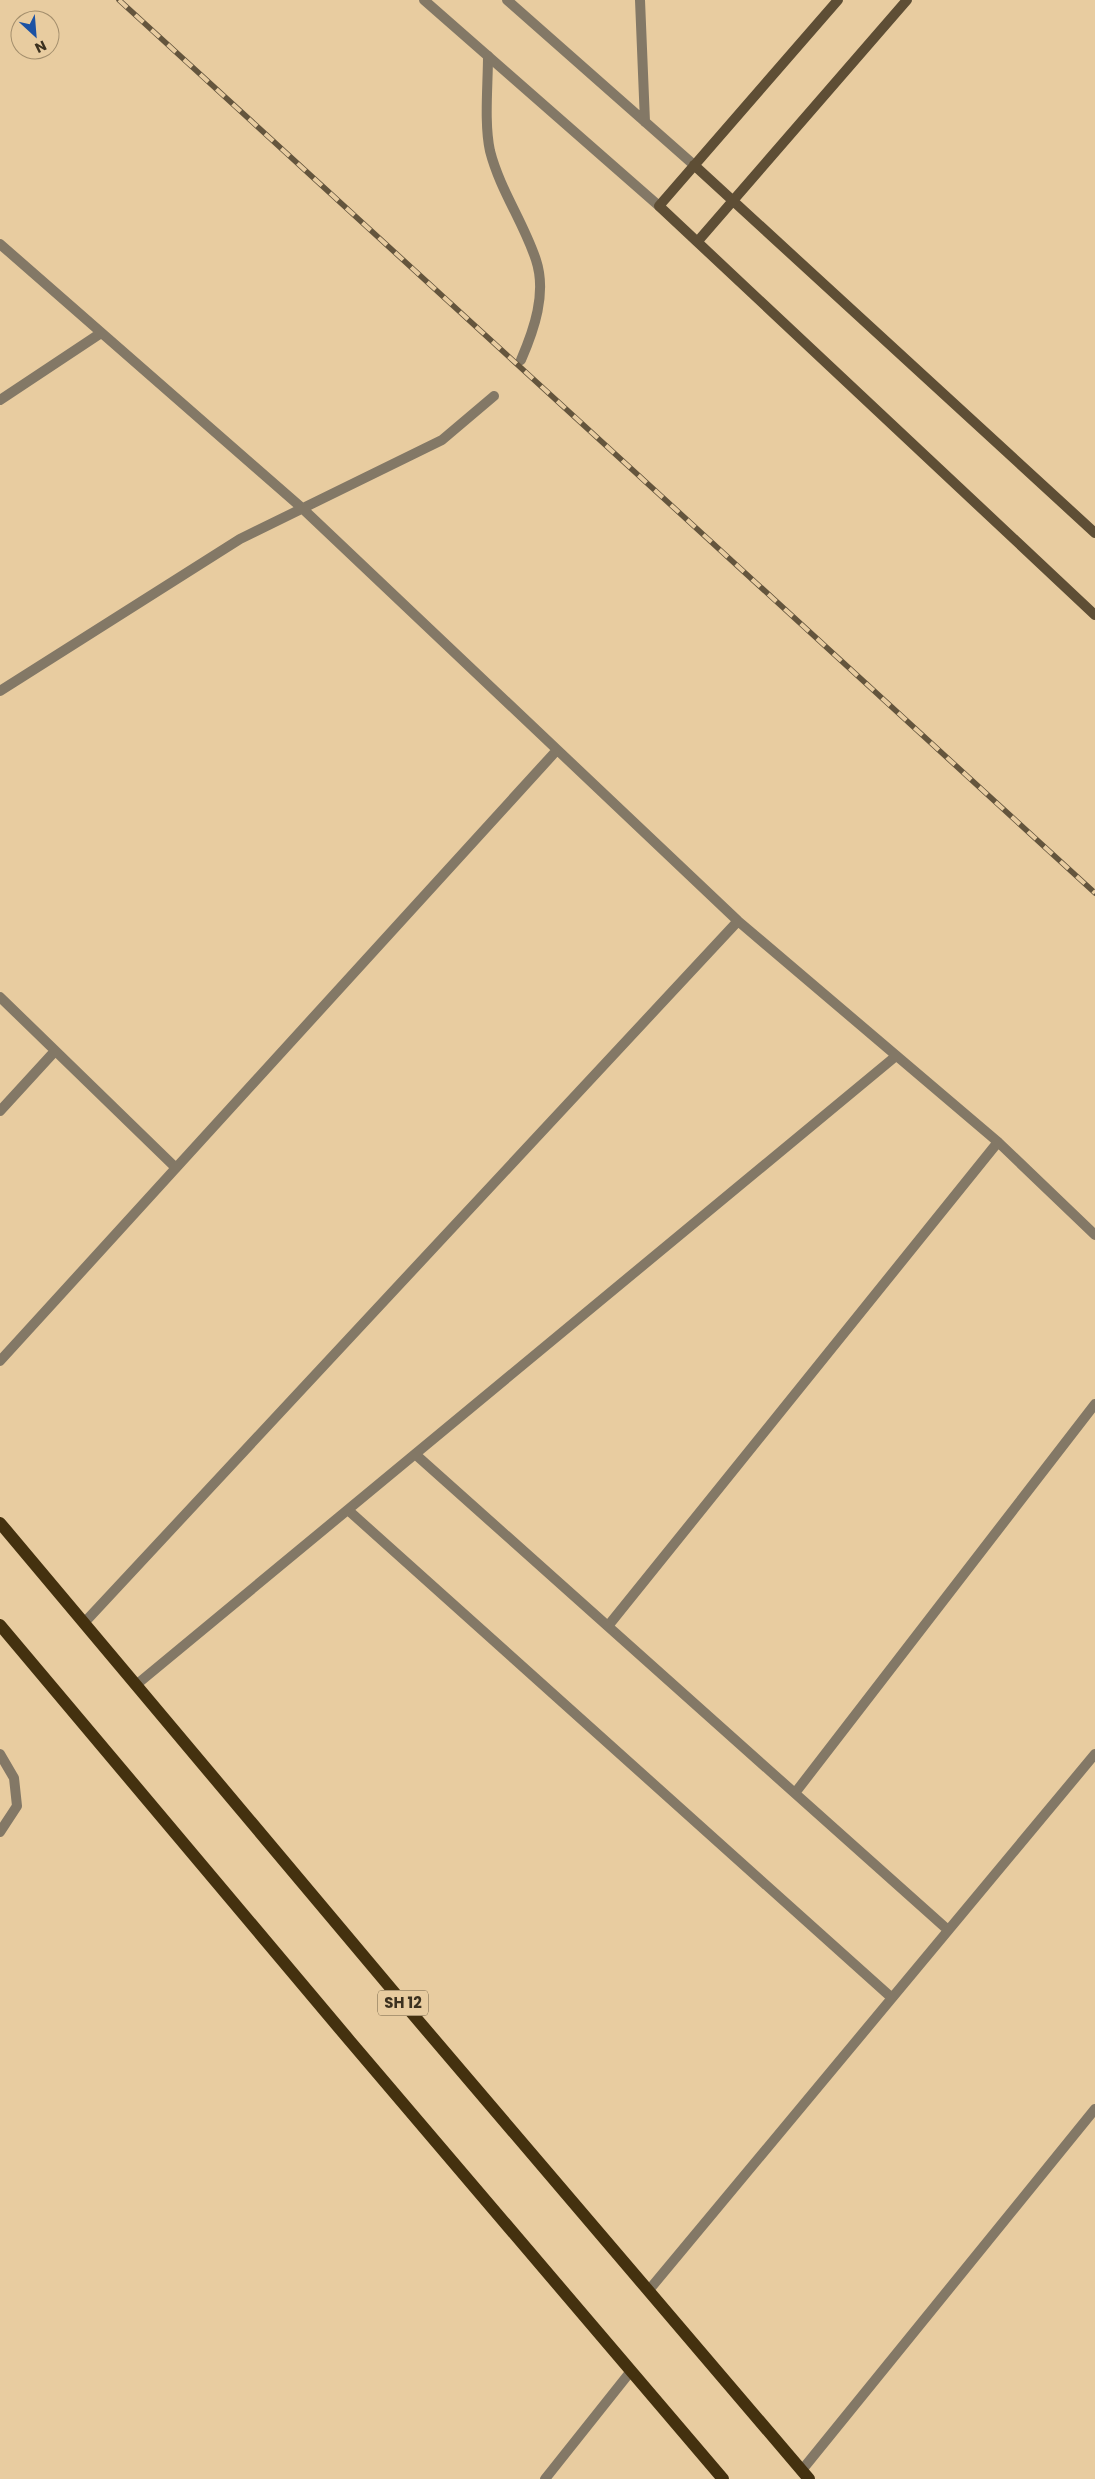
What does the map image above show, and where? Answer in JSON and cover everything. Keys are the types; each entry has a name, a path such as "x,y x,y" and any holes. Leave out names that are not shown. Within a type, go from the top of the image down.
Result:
{"main road":[{"path":"838,0 659,206 1095,614"},
{"path":"698,241 907,0"},
{"path":"694,165 734,199 1095,533"},
{"name":"SH 12","path":"0,1523 399,1998 805,2474"},
{"path":"0,1625 350,2041 723,2479"}],"street":[{"path":"424,0 659,206"},
{"path":"507,0 694,165"},
{"path":"640,0 645,122"},
{"path":"488,56 490,150 498,175 537,261 539,279 540,295 536,315 521,360"},
{"path":"0,244 302,508 738,922 998,1142 1095,1235"},
{"path":"0,400 101,333"},
{"path":"0,691 240,539 442,440 494,396"},
{"path":"0,1361 557,750"},
{"path":"84,1623 738,922"},
{"path":"0,997 176,1168"},
{"path":"0,1112 55,1051"},
{"path":"136,1685 896,1056"},
{"path":"608,1626 998,1142"},
{"path":"795,1793 1095,1404"},
{"path":"415,1454 948,1930"},
{"path":"348,1510 892,1998"},
{"path":"0,1754 14,1778 17,1806 0,1832"},
{"path":"649,2290 1095,1754"},
{"path":"805,2474 1095,2109"},
{"path":"545,2479 631,2371"}],"railway":[{"path":"119,0 1095,893"}]}
